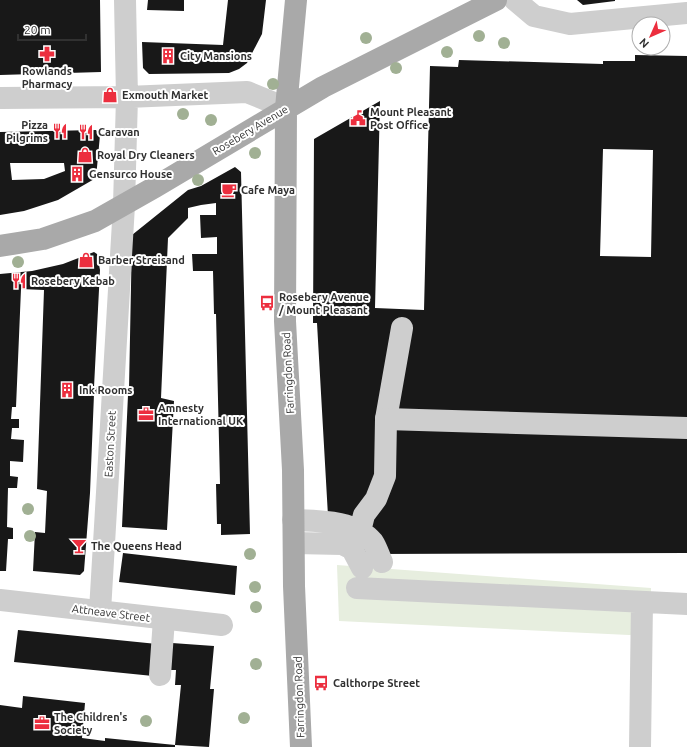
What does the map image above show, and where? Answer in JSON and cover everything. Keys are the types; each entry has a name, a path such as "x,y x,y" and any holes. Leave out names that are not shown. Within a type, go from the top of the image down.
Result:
{"main road":[{"name":"Farringdon Road","path":"296,0 286,108 285,321 293,470 294,586 301,747"},
{"name":"Rosebery Avenue","path":"0,246 43,239 95,221 322,87 496,0"}],"street":[{"name":"Easton Street","path":"100,611 124,205 126,97 125,0"},
{"path":"515,0 534,16 570,24 687,13"},
{"path":"0,98 126,97 246,92 286,108"},
{"path":"360,531 364,515 376,499 386,476 386,419 402,328"},
{"path":"386,419 687,428"},
{"path":"293,520 326,521 360,531 373,543 367,572"},
{"path":"294,543 342,544 352,549 367,572"},
{"path":"367,572 642,602 687,604"},
{"name":"Attneave Street","path":"0,600 222,625"},
{"path":"640,742 642,602"},
{"path":"160,675 164,619"}],"green space":[{"path":"337,565 651,588 650,636 339,621"}],"building":[{"path":"0,0 100,0 101,72 0,75"},
{"path":"148,0 184,0 184,11 147,10"},
{"path":"228,0 266,0 262,34 247,63 239,69 229,73 149,74 143,68 142,42 223,45"},
{"path":"577,0 615,0 615,1 583,5"},
{"path":"635,56 687,56 687,553 375,554 330,551 317,323 313,323 314,139 380,101 375,308 424,310 430,66 458,67 459,60 603,64 603,61 635,61","holes":["603,149 653,150 651,257 600,256"]},
{"name":"Gensurco House","path":"96,130 100,135 96,178 58,200 24,211 0,215 0,132","holes":["10,163 64,163 65,171 44,179 12,180"]},
{"path":"235,167 241,172 250,534 221,535 221,524 217,524 216,484 220,484 216,314 214,314 213,271 193,271 192,254 217,254 217,237 201,238 200,215 216,215 216,203 188,208 188,218 168,238 161,398 174,401 167,530 122,527 128,395 94,394 90,493 84,571 80,575 33,571 35,532 45,533 47,491 37,489 44,290 21,289 16,407 12,407 11,419 19,419 19,428 12,428 11,439 24,440 23,462 10,461 10,476 18,477 17,488 8,488 7,527 13,528 13,539 8,539 6,571 0,571 0,274 32,271 63,264 94,252 97,254 100,270 94,387 129,389 132,235 188,190 201,186"},
{"path":"123,553 237,566 235,595 119,582"},
{"path":"18,630 157,644 153,676 14,662"},
{"path":"172,643 214,646 210,689 214,689 209,747 175,745 181,685 175,685 176,670 169,670"},
{"name":"The Children's Society","path":"23,696 85,703 82,738 105,741 105,738 175,745 175,747 0,747 0,705 22,708"}],"place":[{"name":"Rowlands Pharmacy","path":"47,54"},
{"name":"City Mansions","path":"168,56"},
{"name":"Exmouth Market","path":"110,95"},
{"name":"Mount Pleasant Post Office","path":"358,118"},
{"name":"Pizza Pilgrims","path":"60,131"},
{"name":"Caravan","path":"86,132"},
{"name":"Royal Dry Cleaners","path":"85,155"},
{"name":"Gensurco House","path":"77,174"},
{"name":"Cafe Maya","path":"229,190"},
{"name":"Barber Streisand","path":"86,260"},
{"name":"Rosebery Kebab","path":"19,281"},
{"name":"Rosebery Avenue / Mount Pleasant","path":"267,303"},
{"name":"Ink Rooms","path":"67,390"},
{"name":"Amnesty International UK","path":"146,414"},
{"name":"The Queens Head","path":"79,546"},
{"name":"Calthorpe Street","path":"321,683"},
{"name":"The Children's Society","path":"42,723"}]}
